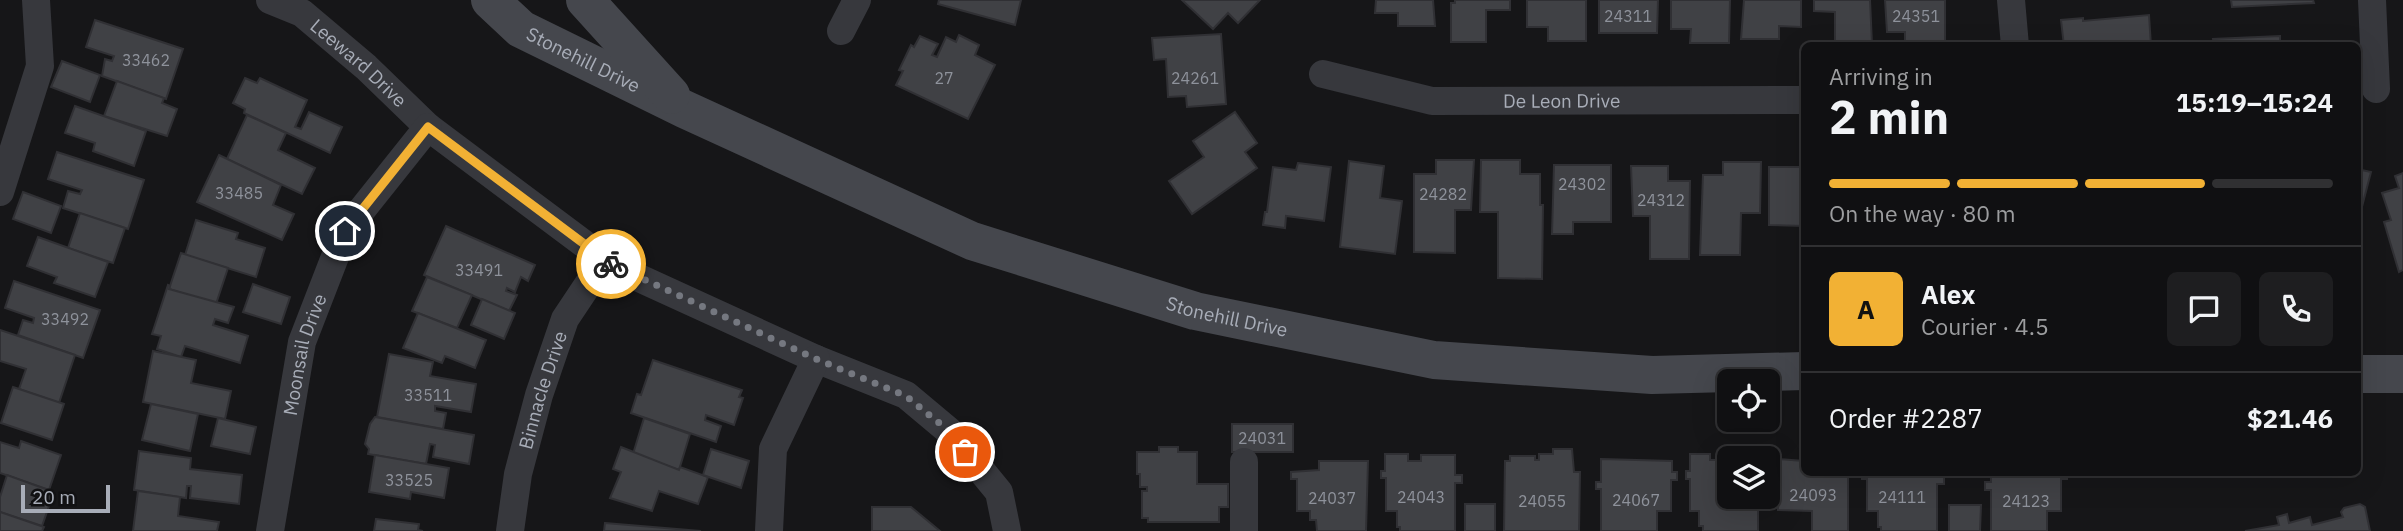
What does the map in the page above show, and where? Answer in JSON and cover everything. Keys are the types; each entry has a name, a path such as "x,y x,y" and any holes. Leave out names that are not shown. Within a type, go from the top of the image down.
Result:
{"main road":[{"name":"Stonehill Drive","path":"490,0 521,29 684,109 972,241 1195,311 1434,360 1652,375 1801,371"},
{"name":"Stonehill Drive","path":"585,0 684,109"},
{"path":"2361,374 2403,374"}],"street":[{"path":"0,192 40,66 36,0"},
{"name":"Leeward Drive","path":"270,0 302,13 366,67 428,127 615,267 816,359 906,396 949,431 999,492 1007,531"},
{"path":"841,31 857,0"},
{"path":"2011,0 2015,42"},
{"path":"2372,0 2376,89"},
{"name":"De Leon Drive","path":"1323,74 1432,101 1801,100"},
{"name":"Moonsail Drive","path":"270,531 302,342 345,231 428,127"},
{"name":"Binnacle Drive","path":"510,531 517,474 565,319 605,259"},
{"path":"769,531 772,449 816,359"},
{"path":"1244,462 1244,531"}],"building":[{"path":"939,0 1021,0 1015,25 938,4"},
{"path":"1182,0 1260,0 1238,23 1228,13 1213,29"},
{"path":"1376,0 1433,0 1435,26 1398,26 1398,13 1375,13"},
{"path":"1455,0 1510,0 1510,10 1486,10 1486,42 1451,42 1451,3 1455,3"},
{"path":"1527,0 1586,0 1586,41 1548,41 1548,27 1527,27"},
{"path":"1599,0 1658,0 1657,33 1599,33"},
{"path":"1671,0 1730,0 1729,43 1690,43 1691,29 1671,29"},
{"path":"1744,0 1801,0 1801,27 1779,26 1779,39 1741,39"},
{"path":"1814,0 1870,0 1872,42 1835,42 1835,12 1814,11"},
{"path":"1885,0 1945,0 1945,42 1905,42 1905,32 1887,32"},
{"path":"2231,0 2313,0 2314,3 2232,7"},
{"path":"2149,15 2151,42 2064,42 2061,20 2083,18 2083,21"},
{"path":"95,20 183,49 166,99 102,76 105,59 112,61 114,56 86,47"},
{"path":"1221,34 1226,104 1187,107 1186,96 1168,97 1166,59 1154,60 1152,38"},
{"path":"959,35 979,45 975,55 995,65 968,119 896,85 903,71 899,70 911,45 914,47 920,36 938,44 932,55 937,57 946,37 956,42"},
{"path":"2280,36 2280,42 2213,42 2213,39"},
{"path":"62,61 100,75 90,102 51,87"},
{"path":"245,78 257,83 260,78 307,100 295,127 301,129 309,112 342,127 330,153 244,113 245,109 233,103"},
{"path":"117,81 164,98 162,103 177,109 167,136 104,116"},
{"path":"75,106 146,131 134,166 93,151 95,143 65,133"},
{"path":"1235,112 1257,143 1245,152 1257,168 1192,214 1169,181 1204,157 1193,141"},
{"path":"247,115 286,133 278,150 315,168 302,194 227,159"},
{"path":"57,152 144,180 128,229 63,208 68,191 80,194 82,190 48,179"},
{"path":"219,155 281,185 273,205 294,214 282,240 197,202"},
{"path":"1436,160 1474,160 1471,210 1455,210 1455,253 1414,252 1414,174 1436,174"},
{"path":"1481,160 1520,160 1520,174 1540,174 1540,205 1543,205 1542,279 1498,278 1498,212 1480,212"},
{"path":"1349,161 1384,166 1380,198 1402,201 1395,254 1340,247"},
{"path":"1723,162 1761,162 1760,213 1741,213 1740,255 1700,255 1703,175 1723,175"},
{"path":"1298,163 1331,167 1324,221 1286,216 1285,228 1263,225 1273,167 1296,170"},
{"path":"1554,165 1611,165 1611,222 1573,222 1573,234 1552,234"},
{"path":"1631,166 1668,166 1668,181 1690,181 1689,259 1650,259 1650,216 1633,216"},
{"path":"1769,167 1801,167 1801,226 1769,225"},
{"path":"2361,170 2371,172 2361,210"},
{"path":"2403,173 2403,270 2399,272 2384,222 2391,220 2382,193 2399,188 2395,176"},
{"path":"23,192 61,206 51,233 13,219"},
{"path":"80,213 125,228 113,263 68,248"},
{"path":"196,220 238,233 236,239 265,248 256,277 185,255"},
{"path":"446,226 535,265 528,281 521,277 515,292 507,288 506,291 517,295 509,311 424,275"},
{"path":"38,237 108,262 95,297 54,283 57,277 27,266"},
{"path":"181,253 228,268 216,304 169,289"},
{"path":"427,277 472,295 457,328 412,311"},
{"path":"14,281 100,310 83,358 18,335 23,320 33,323 34,318 5,308"},
{"path":"253,284 290,297 281,324 243,312"},
{"path":"168,285 169,289 234,307 228,323 215,319 213,325 248,336 240,363 185,346 181,357 157,349 161,336 152,334"},
{"path":"482,299 515,313 504,339 471,325"},
{"path":"418,313 486,340 475,368 445,356 442,363 403,348"},
{"path":"0,330 75,355 59,403 19,389 26,369 0,361"},
{"path":"153,351 196,360 191,383 231,391 225,419 143,402"},
{"path":"389,354 433,362 430,376 476,384 471,412 435,406 435,411 446,413 443,429 377,417"},
{"path":"653,360 742,390 739,397 743,398 734,425 706,415 705,420 721,426 716,442 631,413 637,394 641,395"},
{"path":"13,387 64,404 52,440 1,423"},
{"path":"151,404 198,414 190,451 142,440"},
{"path":"375,417 474,435 469,464 433,457 435,445 430,444 426,464 368,454 369,449 365,444 370,424"},
{"path":"218,418 256,427 250,454 211,446"},
{"path":"644,418 690,434 679,470 633,454"},
{"path":"1232,424 1293,424 1293,452 1232,452"},
{"path":"21,441 61,455 49,490 0,473 0,442 19,448"},
{"path":"621,447 679,470 680,467 708,477 698,504 659,491 652,511 610,498 621,472 613,469"},
{"path":"1159,447 1178,447 1178,452 1197,452 1197,484 1228,484 1228,507 1219,507 1219,522 1148,522 1148,518 1142,518 1142,491 1147,491 1147,487 1140,487 1137,452 1159,452"},
{"path":"711,449 749,461 741,488 703,475"},
{"path":"1553,449 1572,449 1574,472 1580,472 1579,531 1504,531 1505,461 1510,461 1510,456 1535,456 1535,460 1539,460 1539,454 1553,454"},
{"path":"139,451 191,458 190,469 242,475 239,504 190,498 191,486 187,486 186,498 134,490"},
{"path":"1385,454 1408,454 1408,461 1421,461 1421,455 1455,455 1455,475 1462,475 1462,483 1455,483 1455,531 1400,531 1400,527 1397,527 1397,511 1386,511 1386,478 1381,478 1381,471 1385,471"},
{"path":"1690,454 1710,454 1710,460 1717,460 1717,509 1758,509 1758,531 1703,531 1703,526 1699,526 1699,511 1690,511 1690,479 1686,479 1686,471 1690,471"},
{"path":"375,455 449,468 444,498 411,492 410,499 369,492"},
{"path":"1601,459 1672,461 1672,472 1677,472 1677,480 1671,480 1671,511 1657,511 1657,531 1601,531 1601,489 1596,489 1596,482 1601,482"},
{"path":"1780,459 1801,461 1801,476 1848,476 1848,531 1812,531 1812,511 1778,510"},
{"path":"1319,461 1368,461 1366,531 1317,531 1316,520 1310,520 1310,511 1297,511 1297,479 1291,479 1291,472 1319,470"},
{"path":"7,475 54,492 42,526 0,512 0,497"},
{"path":"1862,476 1944,476 1944,484 1937,484 1937,531 1881,531 1881,527 1878,527 1878,511 1867,511 1867,479 1862,479"},
{"path":"1991,476 2067,476 2067,479 2061,479 2061,511 2047,511 2047,531 1991,531 1991,490 1985,490 1985,482 1991,482"},
{"path":"138,491 180,497 178,516 219,522 217,531 133,531"},
{"path":"1465,504 1495,504 1495,531 1465,531"},
{"path":"2360,504 2365,507 2370,531 2245,531 2279,525 2277,517 2287,514 2289,523 2310,517 2312,525 2343,517 2341,512 2344,508"},
{"path":"1949,505 1981,505 1980,531 1949,531"},
{"path":"872,507 911,507 940,531 872,531"},
{"path":"0,512 44,527 42,531 0,531"},
{"path":"376,519 419,524 418,530 423,531 374,531"},
{"path":"605,523 701,531 604,531"}],"way so far":[{"path":"611,264 816,359 906,396 949,431 965,452"}],"route":[{"path":"345,231 428,127 611,264"}]}
